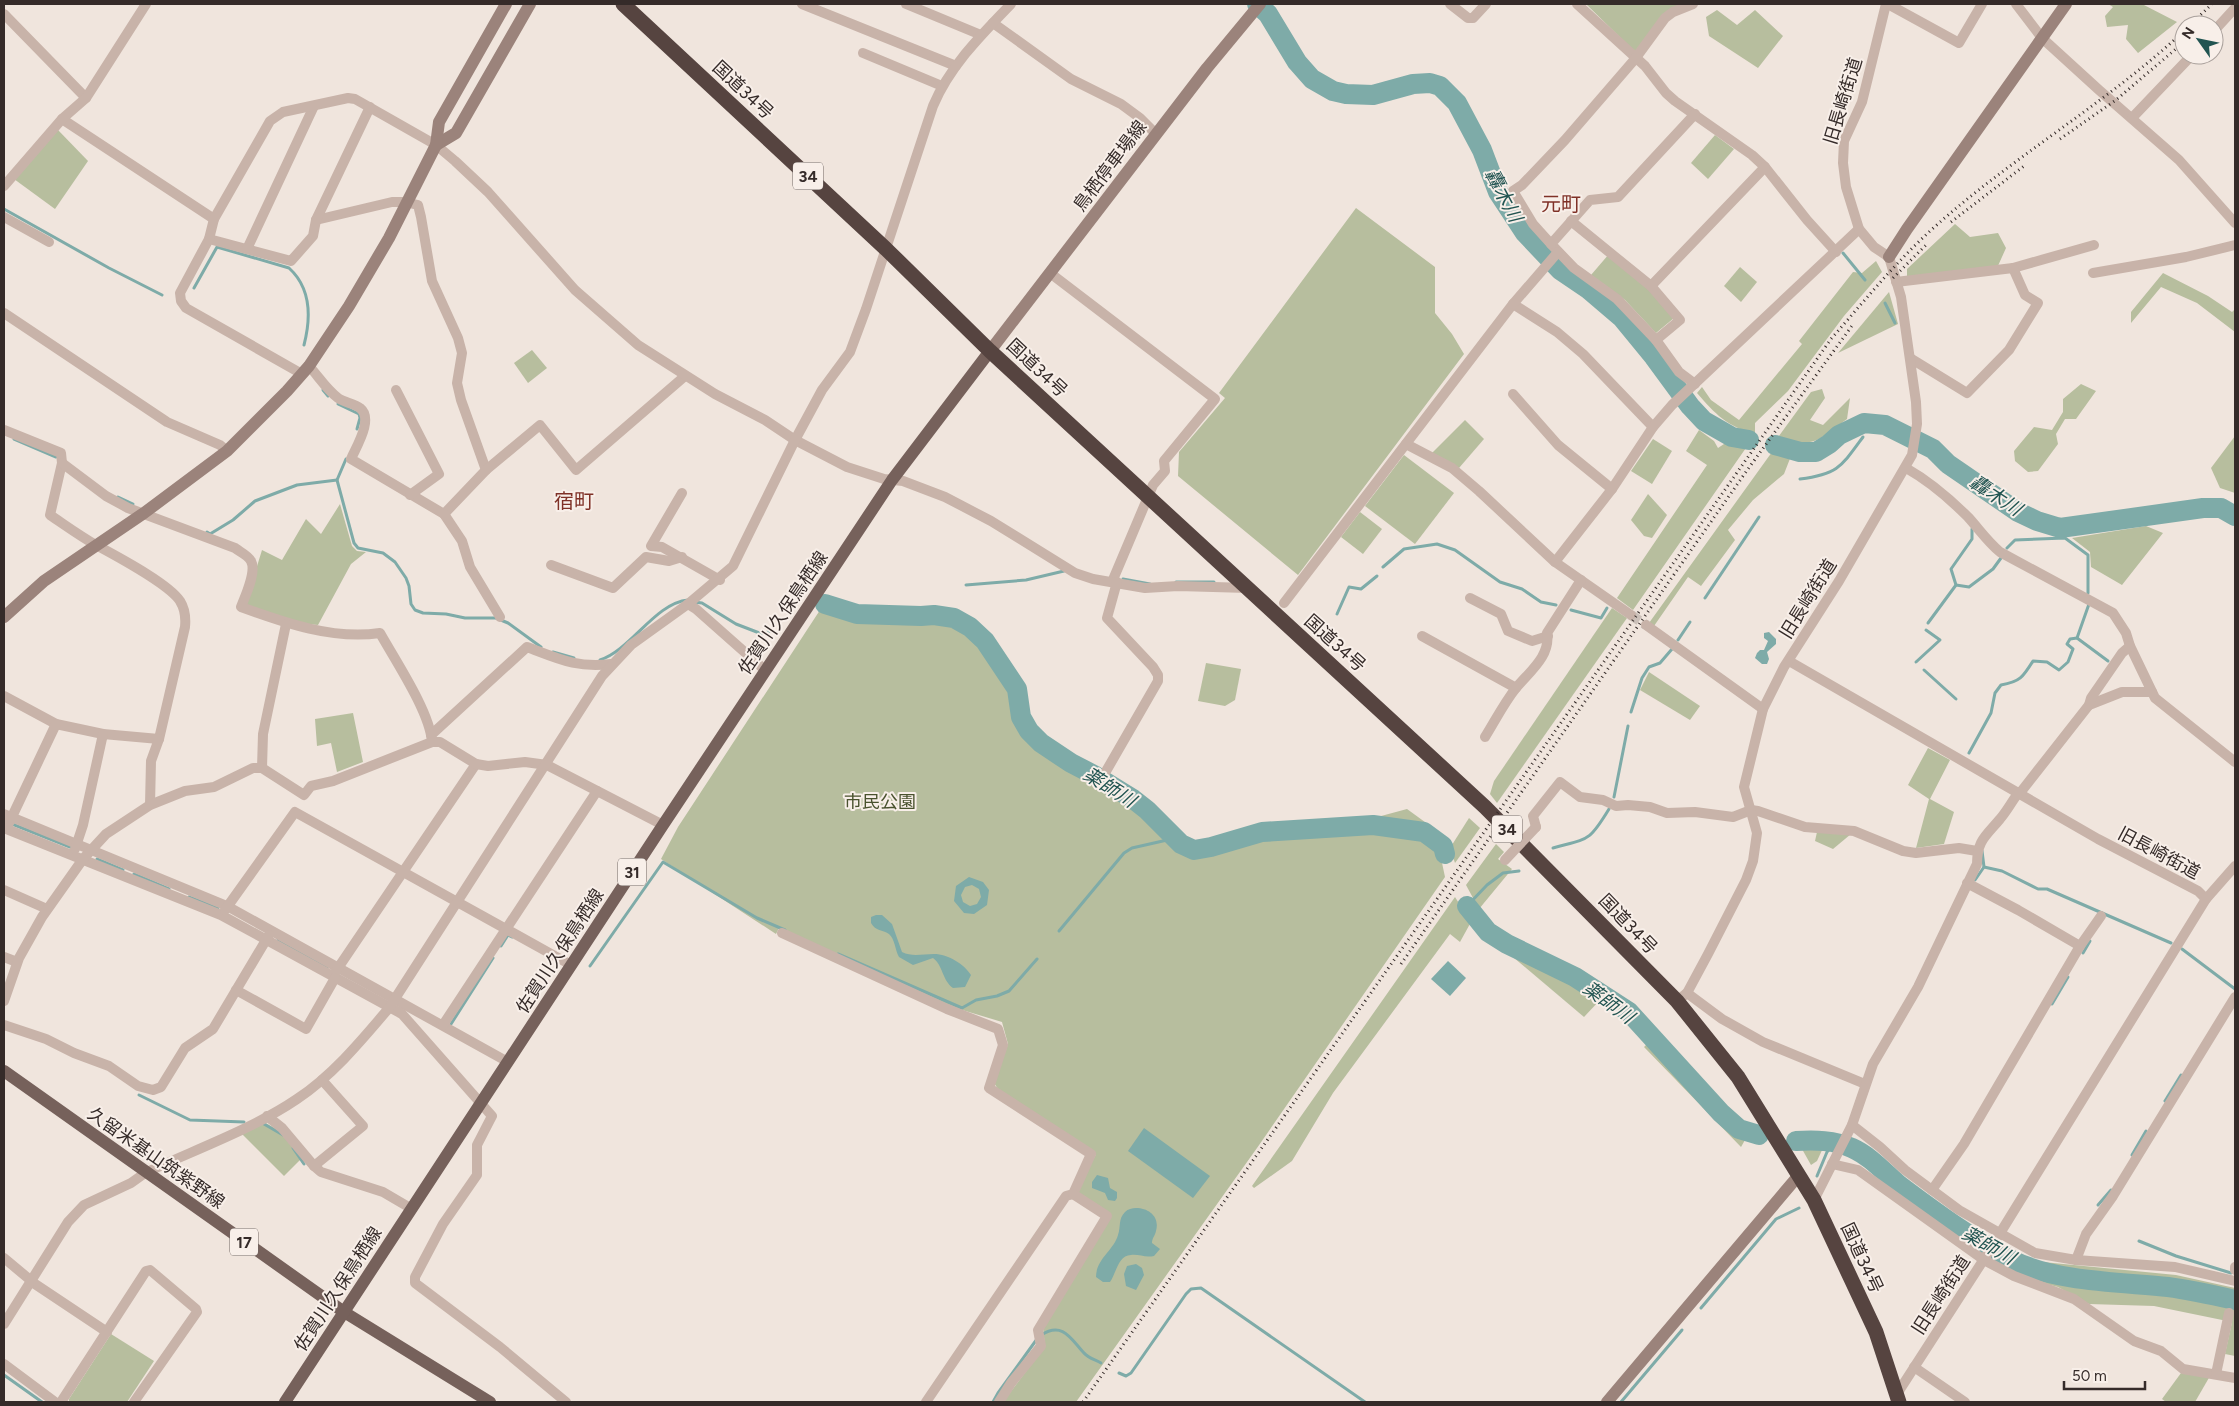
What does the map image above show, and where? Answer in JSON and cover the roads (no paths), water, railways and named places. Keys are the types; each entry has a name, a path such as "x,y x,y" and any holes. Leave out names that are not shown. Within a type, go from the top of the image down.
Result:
{"highway":[{"name":"国道34号","path":"623,4 886,249 990,350 1485,807 1682,997 1738,1077 1814,1200 1876,1332 1896,1400"}],"main road":[{"name":"佐賀川久保鳥栖線","path":"285,1402 663,825 892,480 990,350"},
{"name":"久留米基山筑紫野線","path":"4,1071 145,1173 344,1312 490,1402"}],"street":[{"path":"4,186 62,119 86,98 146,4"},
{"path":"4,617 44,581 144,513 227,451 305,370 350,306 388,238 436,145 439,122 506,4"},
{"path":"436,145 456,133 530,4"},
{"path":"802,4 956,66"},
{"path":"906,4 982,35"},
{"path":"4,1324 68,1222 84,1205 131,1183 145,1173 267,1116 296,1100 322,1080 357,1046 389,1008 394,997 456,901 612,664 631,645 700,596 720,580 733,566 794,440 822,390 850,352 933,106 942,86 982,35 1011,4"},
{"path":"1450,4 1468,18 1474,18 1486,4"},
{"path":"1577,4 1635,59 1645,66 1666,93 1752,155 1765,167 1806,220 1836,252"},
{"path":"1693,4 1673,12 1665,18 1635,59 1565,140 1522,185 1513,190 1533,224 1558,252 1574,268 1617,299 1656,340 1679,372 1695,384"},
{"path":"1887,4 1959,43 1982,4"},
{"name":"旧長崎街道","path":"1887,4 1862,102 1844,142 1843,163 1846,187 1859,229 1874,247 1889,257"},
{"path":"2016,4 2042,38 2179,160 2235,224"},
{"path":"2013,268 2025,295 2038,303 2009,350 1967,393 1910,358 1896,282 1889,257 1906,229 2066,4"},
{"path":"2224,20 2235,8"},
{"name":"鳥栖停車場線","path":"990,350 1156,134 1256,9"},
{"path":"4,14 86,98"},
{"path":"994,22 1071,79 1121,104 1140,118 1156,134"},
{"path":"863,53 942,86"},
{"path":"2132,118 2182,65"},
{"path":"500,617 470,567 462,541 444,514 351,459 365,423 365,414 360,407 341,400 305,370 186,308 181,301 180,293 209,239 214,219 270,121 283,112 348,98 370,107 436,145 488,192 575,290 638,345 685,376 740,408 765,420 794,440 847,467 884,479 904,481 953,501 992,521 1075,573 1115,582 1157,588 1178,586 1249,588"},
{"path":"247,249 314,106"},
{"path":"209,239 291,261 313,236 316,220 370,107"},
{"path":"1551,244 1590,200 1618,197 1695,114"},
{"path":"62,119 214,219"},
{"path":"1651,286 1765,167"},
{"path":"316,220 392,202 406,202 418,205 422,217 432,281 458,338 462,354 457,382 461,400 486,470"},
{"path":"4,217 49,242"},
{"path":"1572,221 1651,286 1680,320 1656,340"},
{"path":"1555,562 1612,489 1653,427 1695,384 1859,229"},
{"path":"1896,282 2013,268 2094,245"},
{"path":"2093,273 2186,257 2235,245"},
{"path":"1284,603 1513,304 1558,252"},
{"path":"1050,273 1215,399 1164,461 1165,471 1153,485 1135,525 1115,582 1107,618 1153,667 1158,675 1158,682 1105,773"},
{"path":"1513,304 1557,332 1583,354 1653,427"},
{"path":"4,312 167,422 220,445 227,451"},
{"name":"旧長崎街道","path":"1896,1400 1914,1367 1985,1258 2206,900 2198,891 2098,839 1789,661 1906,468 1912,455 1916,430 1916,402 1910,358"},
{"path":"444,514 486,470 540,425 576,470 685,376"},
{"path":"396,390 439,474 410,495"},
{"path":"1513,394 1558,445 1612,489"},
{"path":"4,430 61,453 62,463 50,514 96,545 108,550 154,579 179,600 186,614 185,627 159,739 151,761 150,805"},
{"path":"1406,444 1452,468 1555,562 1631,615"},
{"path":"62,463 106,496 144,513 235,548 246,556 252,562 252,571 241,607 286,624 362,636 380,633 416,697 431,739"},
{"path":"1906,468 1948,498 1970,519 1987,542 2000,552 2109,609 2126,633 2130,646 2152,692 2160,703 2235,762"},
{"path":"682,493 651,546 662,547 720,580"},
{"path":"551,565 613,588 646,557 669,561 682,557"},
{"path":"1485,737 1516,688 1535,668 1549,643 1547,633 1582,580"},
{"path":"1470,598 1501,614 1508,631 1532,641 1548,636"},
{"path":"688,604 696,608 766,671"},
{"path":"262,768 263,734 286,624"},
{"path":"1646,625 1762,709"},
{"path":"1422,636 1516,688"},
{"path":"1814,1200 1850,1129 1873,1064 1918,987 1977,864 1977,851 1982,839 2001,818 2019,792 2089,705 2091,698 2122,653 2130,646"},
{"path":"221,915 295,812 311,786 333,781 431,739 527,647 589,667 612,664"},
{"path":"1789,661 1762,709 1745,776 1744,786 1757,833 1753,861 1748,874 1682,997 1763,1042 1865,1084"},
{"path":"2089,705 2122,692 2152,692"},
{"path":"5,700 56,724 103,734 159,739"},
{"path":"56,724 7,816 5,828 221,915 402,1014 492,1116 477,1145 477,1175 443,1224 415,1276 415,1283 500,1347 566,1402"},
{"path":"78,857 76,845 103,734"},
{"path":"431,739 440,742 476,764 488,766 525,762 547,765 663,825"},
{"path":"236,990 306,1029 339,967 476,764"},
{"path":"4,1001 17,962 78,857 90,851 106,834 150,805 185,791 214,787 253,768 262,768 304,795"},
{"path":"1506,860 1536,827 1533,816 1560,782 1580,797 1603,800 1616,806 1650,807 1667,813 1695,812 1733,817 1744,815 1752,810"},
{"path":"443,1025 597,791"},
{"path":"1752,810 1804,827 1854,831 1902,851 1916,852 1959,848 1977,851"},
{"path":"295,812 571,965"},
{"path":"7,816 227,906 508,1062"},
{"path":"2206,900 2235,866"},
{"path":"1967,883 2080,946"},
{"path":"4,890 47,909"},
{"path":"1932,1190 1964,1144 2080,946 2101,916"},
{"path":"4,1025 46,1039 74,1053 109,1066 138,1086 154,1090 161,1087 185,1048 213,1029 272,930"},
{"path":"782,933 947,1009 998,1030 1003,1044 988,1088 1091,1154 1073,1194"},
{"path":"4,957 17,962"},
{"path":"2076,1260 2086,1234 2113,1196 2235,997"},
{"path":"314,1166 363,1126 322,1080"},
{"path":"267,1116 321,1172 383,1192 412,1208"},
{"path":"1850,1129 1959,1210 1998,1236 2034,1253 2076,1260 2175,1267 2235,1281"},
{"path":"1832,1164 1858,1170 2014,1276 2074,1299 2134,1342 2161,1351 2183,1369 2235,1378"},
{"path":"1607,1402 1799,1175"},
{"path":"926,1402 1066,1196 1073,1194 1107,1216 1038,1330 1041,1346 1011,1383 999,1402"},
{"path":"4,1258 35,1284 107,1332"},
{"path":"61,1402 146,1271 150,1270 196,1309 197,1312 134,1402"},
{"path":"2216,1374 2229,1313"},
{"path":"4,1364 54,1402"},
{"path":"1914,1367 1965,1402"}],"water":[{"path":"1769,632 1776,639 1776,644 1767,652 1769,659 1767,664 1762,664 1755,658 1760,650 1764,650 1768,641 1764,638 1764,633"},
{"path":"969,877 983,882 989,890 987,905 974,914 964,913 954,901 956,886","holes":["972,885 979,889 981,897 977,904 970,906 963,902 961,895 965,887"]},
{"path":"882,915 892,924 902,952 913,955 939,954 960,964 971,975 965,987 953,988 949,985 939,965 933,958 913,965 899,957 891,936 875,928 871,923 871,917"},
{"path":"1448,961 1466,978 1450,996 1431,979"},
{"path":"1144,1128 1210,1176 1193,1198 1128,1151"},
{"path":"1097,1175 1108,1178 1110,1188 1117,1192 1115,1201 1108,1200 1105,1193 1092,1188 1092,1182"},
{"path":"1136,1208 1149,1212 1155,1218 1157,1226 1152,1243 1160,1249 1154,1256 1134,1255 1123,1258 1110,1282 1103,1282 1096,1277 1099,1265 1116,1240 1120,1220 1123,1215 1129,1209"},
{"path":"1136,1264 1142,1268 1144,1275 1136,1290 1126,1286 1124,1274 1127,1266"}],"waterway":[{"name":"轟木川","path":"1257,4 1268,14 1297,62 1312,79 1333,91 1346,94 1373,95 1413,84 1430,83 1440,86 1457,103 1482,150 1498,192 1525,233 1560,270 1588,289 1622,318 1690,406 1704,421 1732,437 1749,440"},
{"path":"4,209 109,268 162,295"},
{"path":"194,288 217,247 289,268 302,285 307,304 308,324 304,345"},
{"path":"1843,253 1865,280"},
{"path":"1885,303 1895,323"},
{"path":"323,390 328,396"},
{"path":"338,404 359,414 360,418 357,429"},
{"name":"轟木川","path":"1775,445 1800,452 1816,452 1839,435 1864,423 1885,425 1933,449 1948,464 2018,512 2037,521 2060,528 2203,508 2221,508 2235,516"},
{"path":"1800,479 1823,475 1838,467 1863,437"},
{"path":"14,439 56,457"},
{"path":"346,459 337,480 354,543 358,548 383,553 395,562 406,578 411,604 415,610 423,613 446,614 465,618 496,618 508,623 541,647"},
{"path":"207,532 210,534 233,520 255,501 297,485 337,480"},
{"path":"118,497 133,504"},
{"path":"1705,598 1759,517"},
{"path":"1956,585 1951,569 1972,539 1972,529"},
{"path":"2007,548 2015,540 2065,538 2088,555 2088,593"},
{"path":"1383,567 1404,549 1437,544 1455,550 1500,582 1522,589 1541,602 1556,605"},
{"path":"1928,623 1956,585 1969,587 1993,569 2001,558"},
{"path":"966,585 1026,580 1064,571"},
{"path":"1337,614 1349,587 1361,589 1377,576"},
{"path":"1123,579 1150,584"},
{"path":"1176,582 1214,582"},
{"path":"600,660 622,647 665,609 676,603 688,600"},
{"path":"694,602 702,603 736,624 762,634 773,630"},
{"name":"薬師川","path":"825,604 857,614 934,615 954,618 970,627 985,641 1017,689 1021,717 1029,731 1041,743 1133,799 1147,810 1181,844 1194,850 1262,832 1373,825 1424,832 1443,846 1445,854"},
{"path":"2089,604 2077,638 2108,661"},
{"path":"1571,610 1601,618 1607,608"},
{"path":"1678,640 1690,622"},
{"path":"1916,662 1940,640 1926,630"},
{"path":"1969,753 1991,713 1995,693 2001,685 2020,678 2033,661 2047,662 2059,670 2068,662 2073,649 2067,644 2070,639 2077,638"},
{"path":"1631,712 1642,678 1649,667 1660,663 1672,649"},
{"path":"553,652 574,658"},
{"path":"1924,670 1956,699"},
{"path":"1614,797 1628,726"},
{"path":"1553,848 1587,837 1597,828 1609,809"},
{"path":"12,824 70,847"},
{"path":"1059,931 1124,853 1132,848 1176,838"},
{"path":"1982,851 1984,867 2002,871 2038,889 2047,889 2171,943"},
{"path":"97,859 123,870"},
{"path":"590,966 663,862 757,918 785,930"},
{"path":"1975,880 1984,867"},
{"path":"1467,906 1487,885 1503,873 1519,871"},
{"path":"134,874 169,889"},
{"path":"189,897 218,908"},
{"name":"薬師川","path":"1467,906 1488,932 1507,944 1575,977 1629,1012 1721,1113 1739,1129 1759,1135"},
{"path":"501,946 508,935 512,937"},
{"path":"278,940 327,967"},
{"path":"2083,953 2090,941"},
{"path":"2182,949 2235,989"},
{"path":"838,954 962,1008 976,1000 997,996 1009,991 1037,959"},
{"path":"451,1024 493,958"},
{"path":"2052,1004 2068,977"},
{"path":"2165,1101 2181,1075"},
{"path":"139,1095 190,1120 244,1122"},
{"path":"264,1124 283,1135"},
{"path":"2132,1155 2146,1131"},
{"name":"薬師川","path":"1796,1141 1831,1142 1859,1151 1899,1185 1954,1225 1997,1252 2029,1267 2068,1277 2168,1287 2235,1300"},
{"path":"1817,1176 1827,1152 1835,1142"},
{"path":"293,1148 304,1164"},
{"path":"2098,1205 2111,1190"},
{"path":"1701,1308 1776,1219 1799,1208"},
{"path":"2139,1241 2176,1256 2231,1273"},
{"path":"1119,1373 1126,1376 1131,1373 1186,1294 1191,1289 1201,1288 1365,1402"},
{"path":"1621,1402 1682,1330"},
{"path":"1041,1335 1049,1331 1061,1331 1070,1337 1086,1355 1101,1363"},
{"path":"993,1402 1037,1339"},
{"path":"4,1375 42,1402"}],"tunnel":[{"path":"1631,615 1646,625"}],"railway":[{"path":"2200,15 2212,4"},
{"path":"1083,1402 1831,339 1924,236 1969,198 2094,105 2174,40"},
{"path":"2060,139 2116,100 2174,51"},
{"path":"1951,222 2024,166"},
{"path":"1893,278 1927,244"},
{"path":"1401,964 1748,469 1854,323"}],"district":[{"name":"元町","path":"1561,204"},
{"name":"宿町","path":"574,501"}],"park label":[{"name":"市民公園","path":"880,802"}]}
